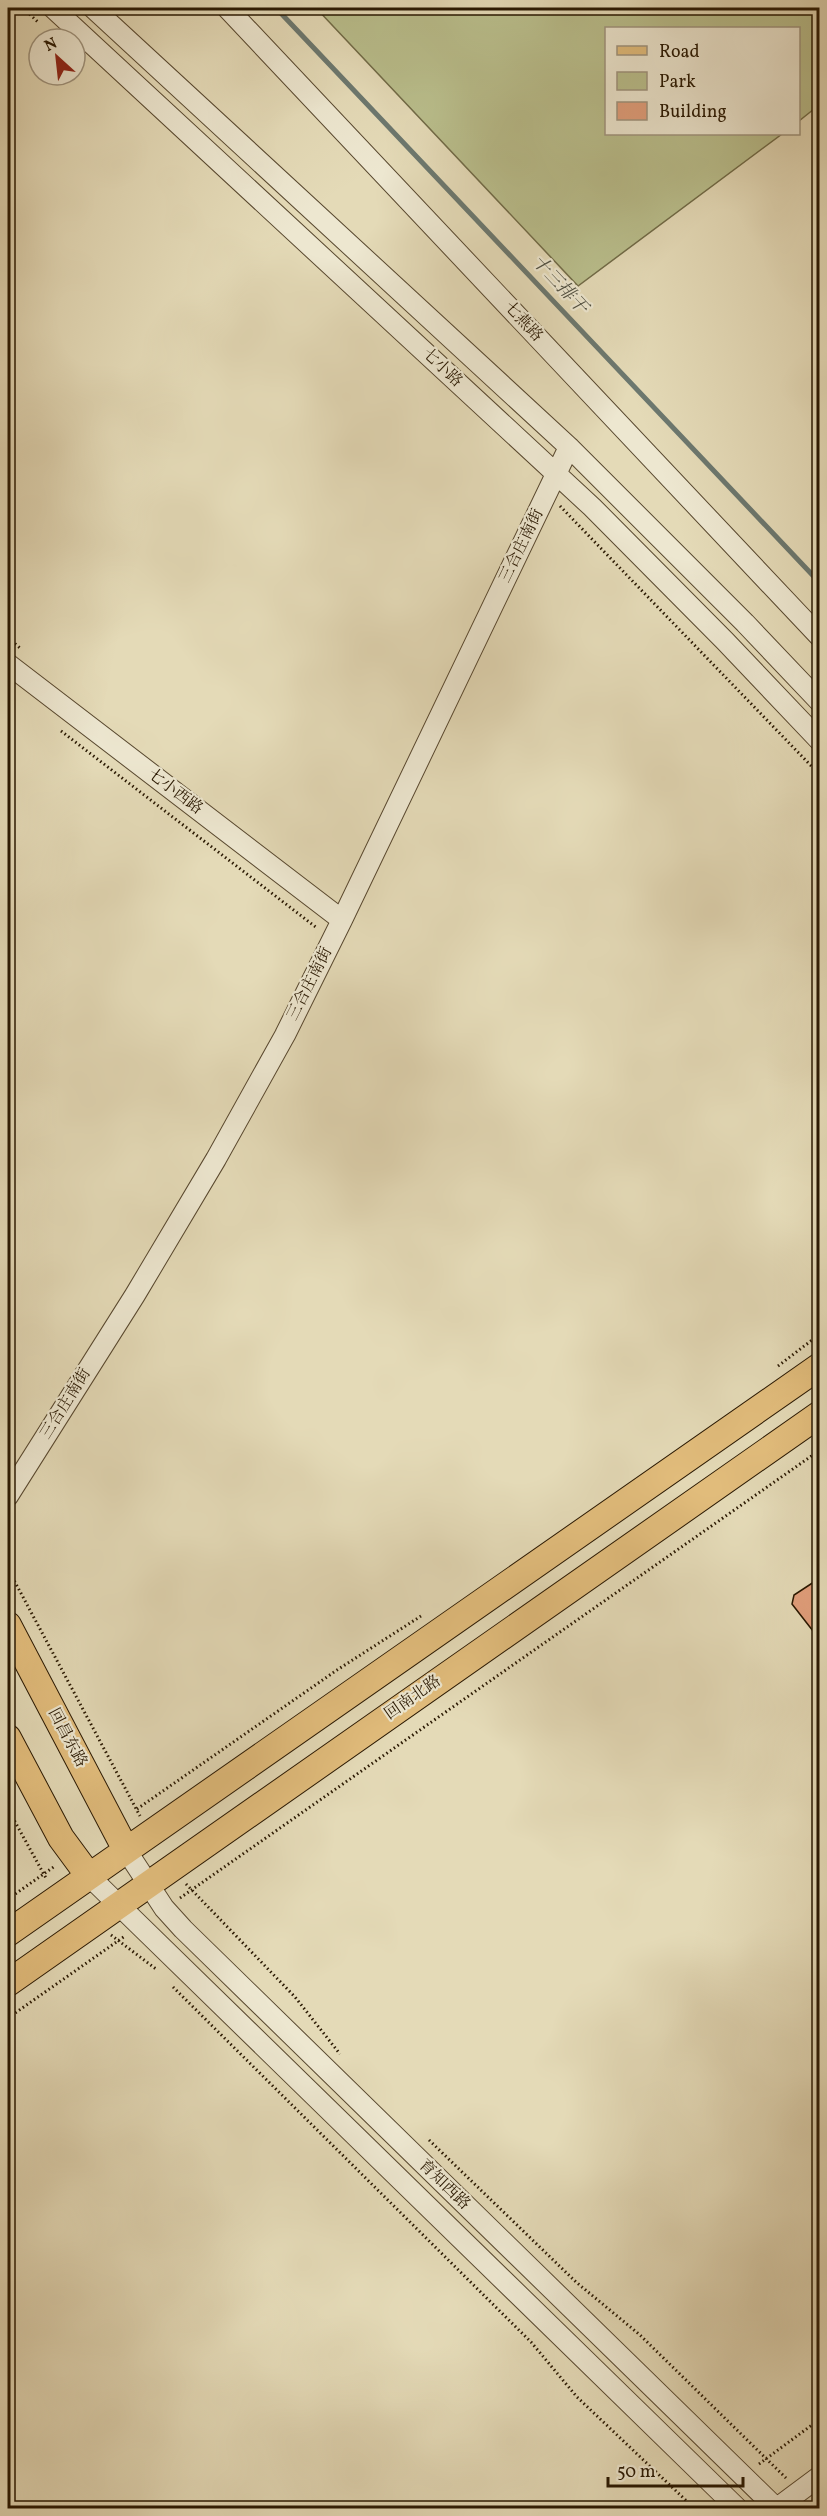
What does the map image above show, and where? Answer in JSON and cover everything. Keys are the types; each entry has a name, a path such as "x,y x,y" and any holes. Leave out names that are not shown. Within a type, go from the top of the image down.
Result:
{"main road":[{"path":"8,1934 819,1366"},
{"name":"回南北路","path":"8,1983 819,1414"},
{"name":"回昌东路","path":"8,1626 126,1850"},
{"path":"8,1738 61,1838 89,1876"}],"street":[{"name":"七小路","path":"53,8 556,473 724,640 819,741"},
{"name":"七小路","path":"93,8 569,447 745,623 819,702"},
{"name":"七燕路","path":"228,8 819,637"},
{"name":"三合庄南街","path":"8,1496 135,1295 216,1159 285,1035 569,447"},
{"name":"七小西路","path":"8,664 342,920"},
{"name":"育知西路","path":"126,1850 148,1885 188,1935 777,2508"},
{"name":"育知西路","path":"89,1876 737,2508"},
{"path":"777,2508 819,2476"}],"path":[{"path":"586,531 819,775"},
{"path":"54,725 305,919"},
{"path":"776,1368 819,1334"},
{"path":"217,1872 819,1449"},
{"path":"8,1569 121,1781"},
{"path":"156,1796 337,1670 430,1611"},
{"path":"8,1809 29,1849"},
{"path":"8,1899 39,1877"},
{"path":"218,1918 295,1997 343,2057"},
{"path":"8,2018 101,1953"},
{"path":"146,1961 164,1977"},
{"path":"172,1986 531,2342 577,2397 694,2508"},
{"path":"426,2138 576,2282 640,2335 799,2491"},
{"path":"783,2444 819,2419"}],"green space":[{"path":"316,8 819,8 819,105 800,120 800,27 605,27 605,135 781,135 578,286"}],"building":[{"path":"820,1578 820,1640 792,1604 794,1595"}],"waterway":[{"name":"十三排干","path":"276,8 820,583"}]}
